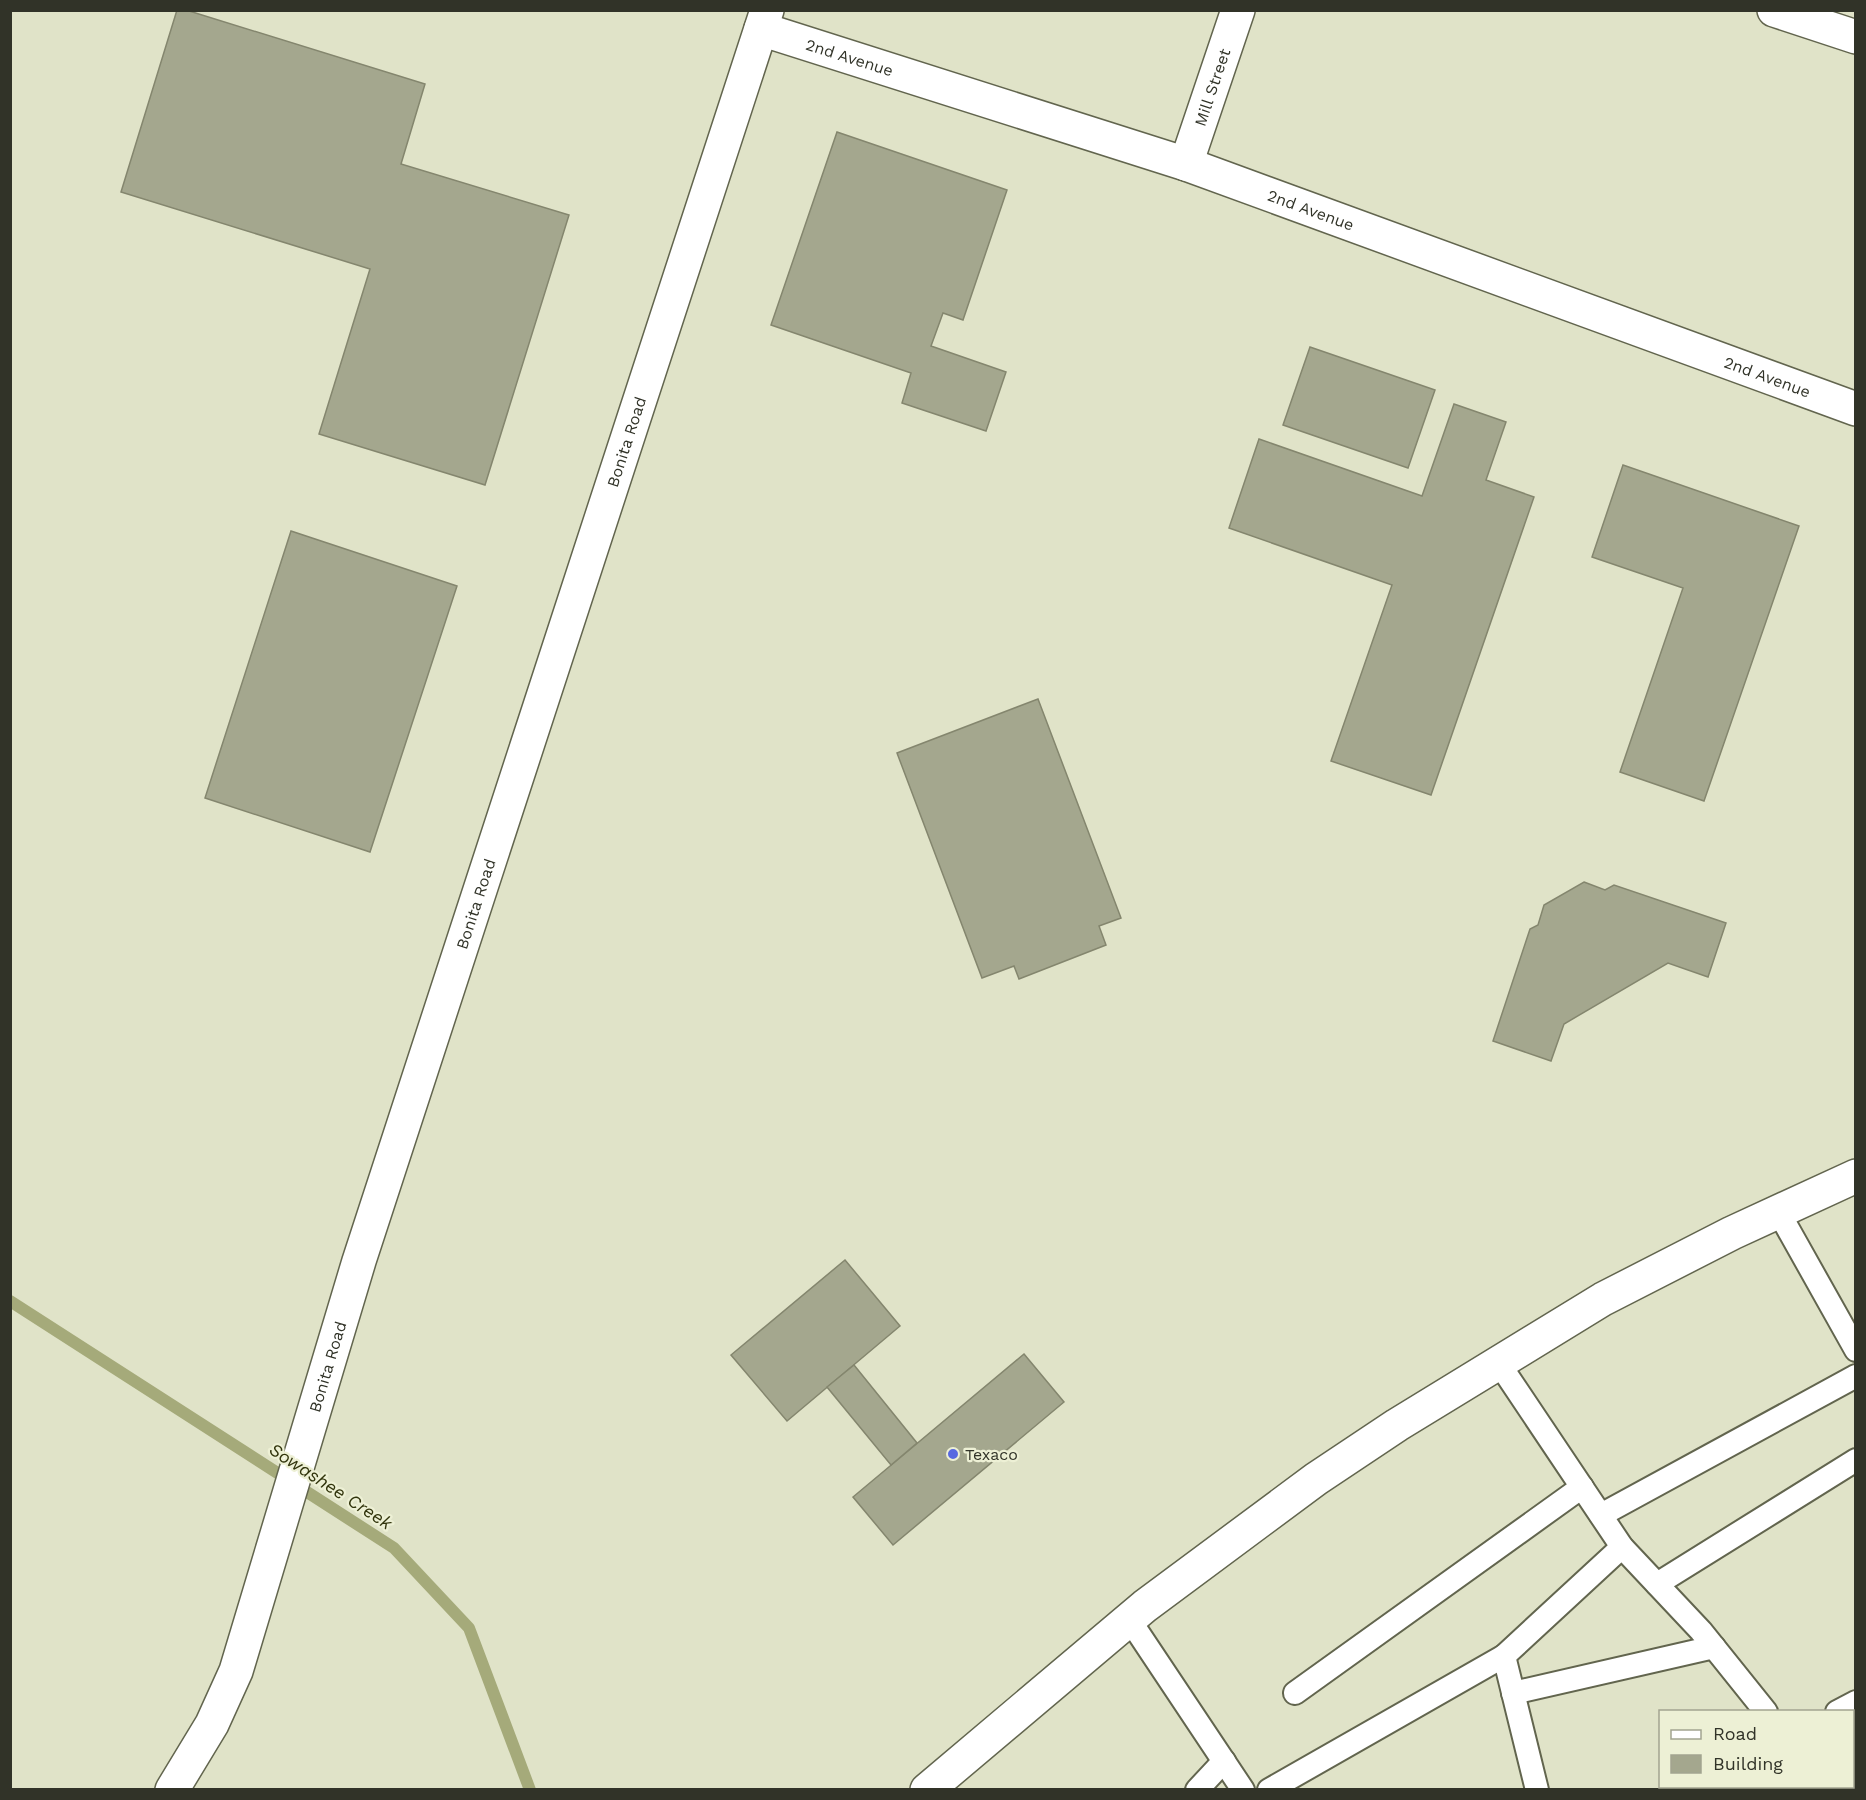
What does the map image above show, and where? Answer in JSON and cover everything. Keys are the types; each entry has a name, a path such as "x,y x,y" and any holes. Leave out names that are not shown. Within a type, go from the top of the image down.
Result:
{"street":[{"name":"Mill Street","path":"1186,164 1238,10"},
{"path":"1774,10 1856,38"},
{"name":"2nd Avenue","path":"764,20 1186,164 1856,409"},
{"name":"Bonita Road","path":"172,1790 212,1724 236,1671 359,1261 764,20"},
{"path":"927,1790 1129,1619 1317,1479 1396,1425 1603,1299 1732,1233 1856,1176"}],"lane":[{"path":"1778,1211 1856,1350"},
{"path":"1498,1362 1622,1547 1714,1647 1764,1710"},
{"path":"1601,1515 1856,1376"},
{"path":"1657,1584 1856,1460"},
{"path":"1295,1693 1582,1487"},
{"path":"1269,1790 1504,1656 1622,1547"},
{"path":"1129,1619 1243,1790"},
{"path":"1513,1693 1714,1647"},
{"path":"1504,1656 1537,1790"},
{"path":"1842,1710 1856,1702"},
{"path":"1197,1790 1224,1761"}],"building":[{"path":"177,10 186,10 425,84 401,164 569,215 485,485 319,434 370,269 121,192"},
{"path":"837,132 1007,190 963,320 943,313 931,346 1006,372 986,431 902,403 911,373 771,325"},
{"path":"1310,347 1435,390 1408,468 1283,425"},
{"path":"1454,404 1506,422 1486,480 1534,497 1431,795 1331,761 1392,585 1229,528 1259,439 1422,496"},
{"path":"1623,465 1799,526 1704,801 1620,772 1683,588 1592,557"},
{"path":"291,531 457,586 370,852 205,798"},
{"path":"1038,699 1121,918 1099,926 1106,945 1019,979 1014,966 982,978 897,753"},
{"path":"1584,882 1605,890 1614,885 1726,923 1708,977 1668,963 1564,1024 1551,1061 1493,1041 1530,929 1538,925 1544,905"},
{"path":"845,1260 900,1326 787,1421 731,1355"},
{"name":"Texaco","path":"1024,1354 1064,1402 893,1545 853,1497"},
{"path":"854,1365 917,1443 891,1465 827,1387"}],"waterway":[{"name":"Sowashee Creek","path":"10,1301 394,1548 469,1628 530,1790"}],"place":[{"name":"Texaco","path":"953,1454"}]}
